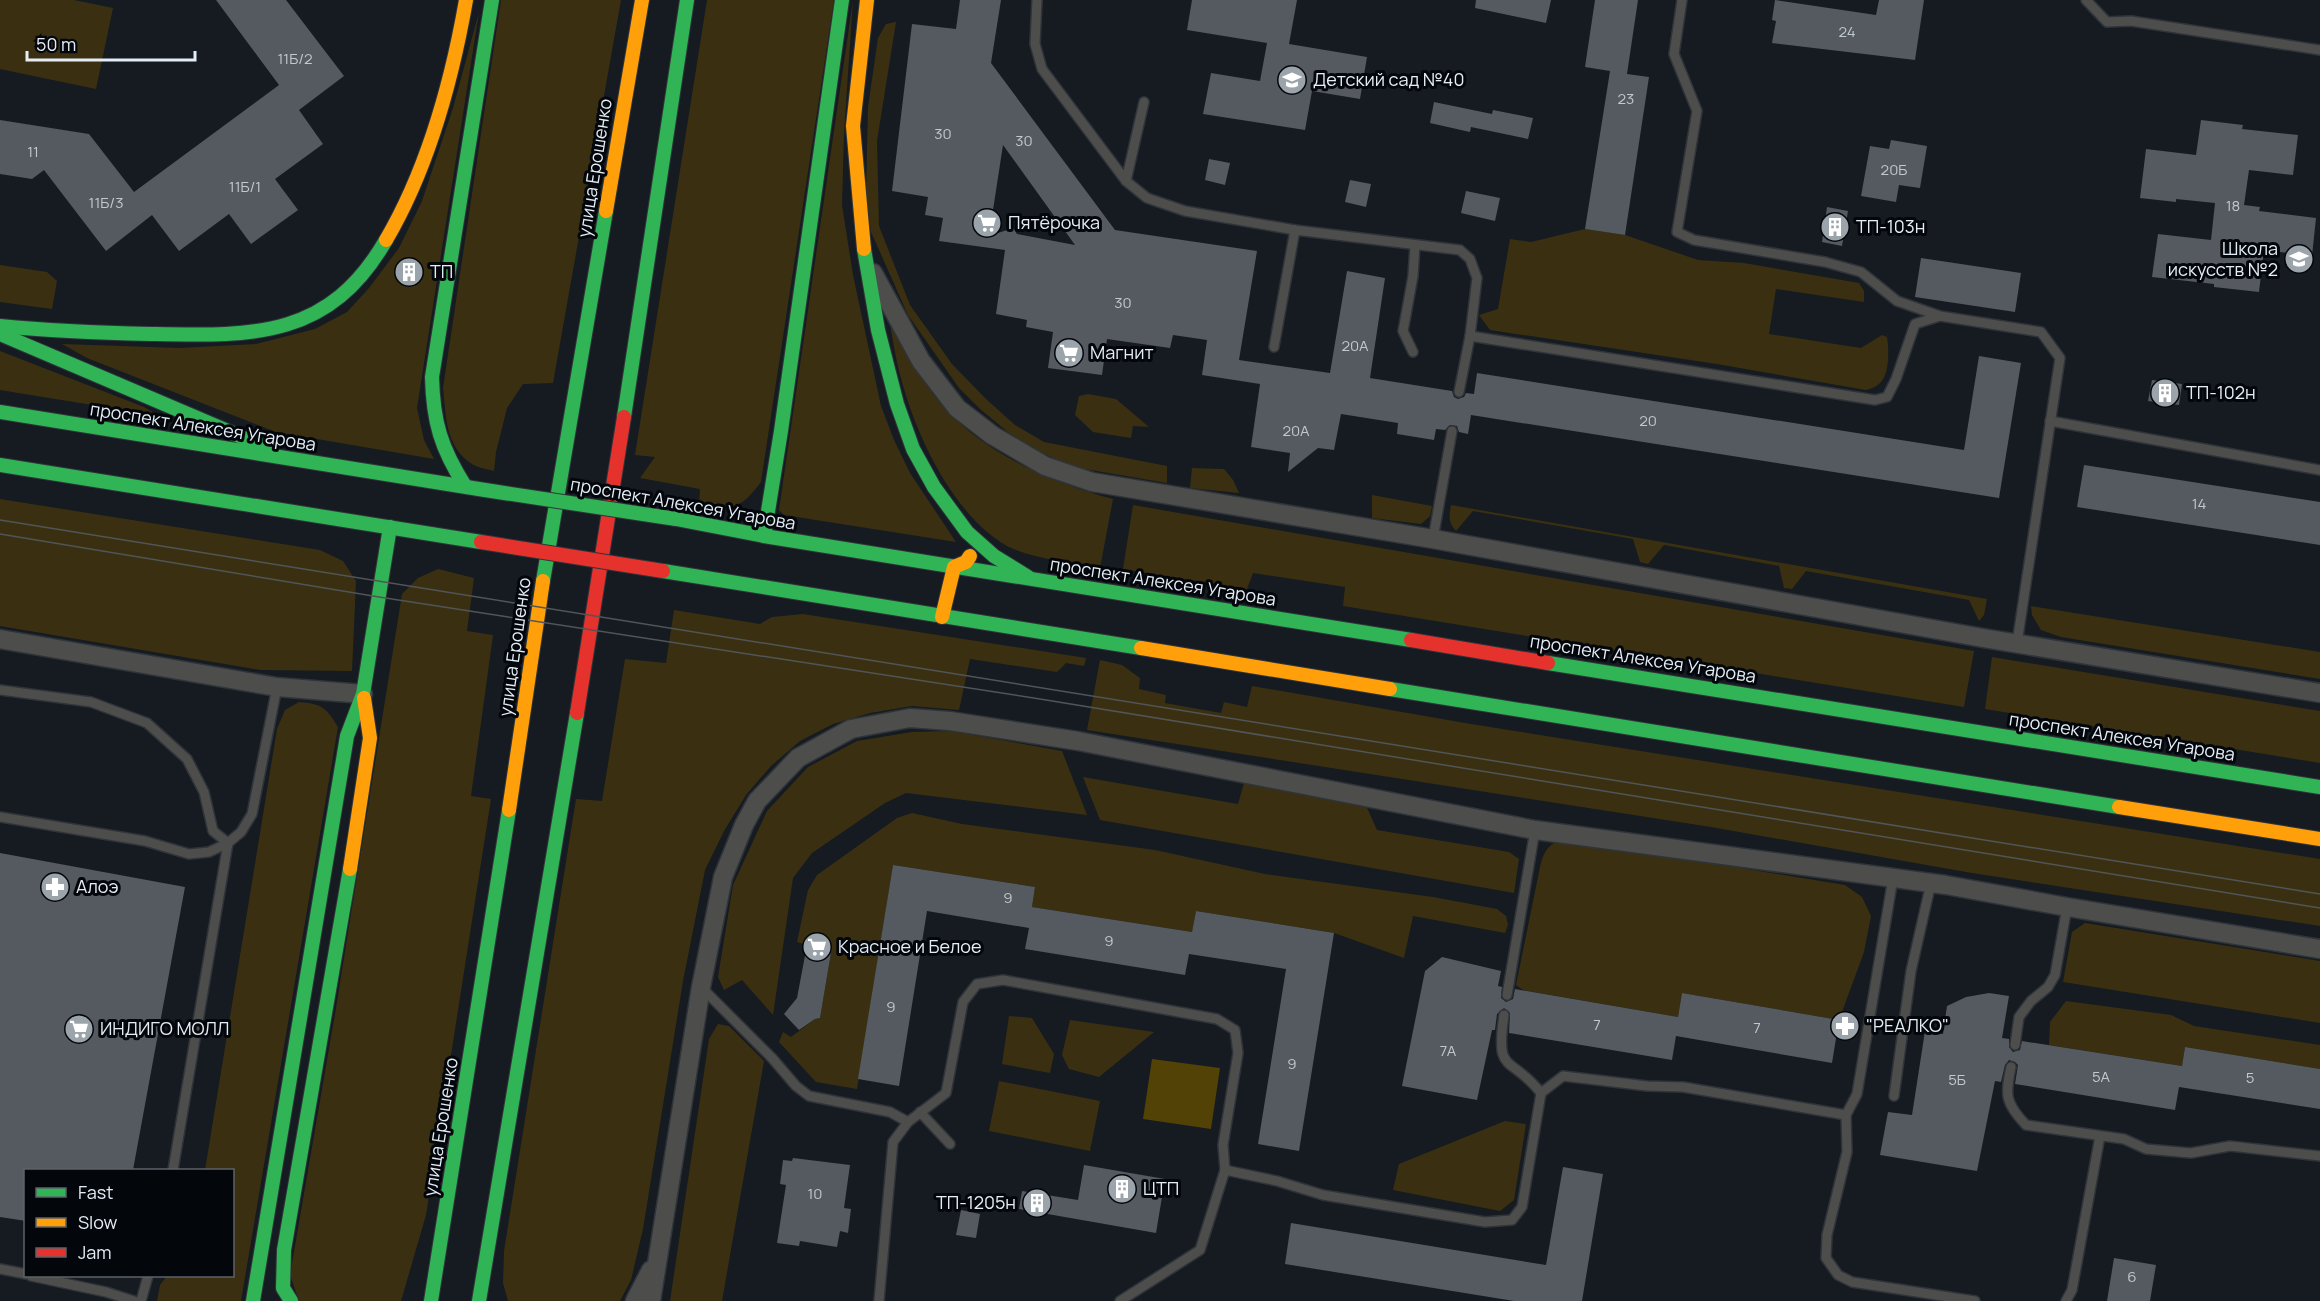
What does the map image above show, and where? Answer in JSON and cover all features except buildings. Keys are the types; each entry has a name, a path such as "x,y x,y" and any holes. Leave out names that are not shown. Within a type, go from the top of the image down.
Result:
{"main road":[{"path":"0,326 65,333 236,335 275,329 311,316 337,299 363,275 388,238 406,201 438,114 466,0"},
{"path":"465,486 439,441 432,407 432,377 492,0"},
{"name":"улица Ерошенко","path":"431,1301 493,921 542,584 642,0"},
{"path":"479,1301 600,572 687,0"},
{"path":"764,536 842,0"},
{"path":"867,0 853,126 865,257 878,330 892,383 913,449 934,487 967,532 994,556 1031,579"},
{"path":"0,334 298,461"},
{"name":"проспект Алексея Угарова","path":"0,412 298,461 676,519 954,567 2320,787"},
{"path":"0,465 2320,839"},
{"path":"253,1301 347,736 363,694 390,527"},
{"path":"942,617 954,567 966,562 972,553 972,545 967,532"},
{"path":"291,1301 283,1288 284,1250 348,888 370,738 363,694"},
{"path":"419,1301 438,1258"}],"street":[{"path":"865,257 921,361 957,408 992,435 1045,466 1092,482 1433,539 2017,643 2320,693"},
{"path":"0,639 277,687 363,694"},
{"path":"651,1301 701,987 723,877 744,825 757,801 798,758 851,729 910,718 950,721 1078,741 1534,830 1930,883 2320,949"},
{"path":"635,1301 657,1257"},
{"path":"484,1264 492,1301"}],"lane":[{"path":"1037,0 1035,44 1042,69 1126,181 1147,198 1185,212 1295,230 1460,250 1470,259 1477,278 1470,336 1459,392"},
{"path":"1682,0 1674,54 1697,111 1677,232 1694,240 1825,262 1861,272 1897,301 1940,316 2041,332 2060,358 2017,643"},
{"path":"2086,0 2108,22 2131,21 2320,50"},
{"path":"1126,181 1144,102"},
{"path":"1274,347 1295,230"},
{"path":"1413,352 1402,331 1413,276 1415,244"},
{"path":"1470,336 1875,400 1887,397 1896,379 1915,324 1940,316"},
{"path":"2050,421 2320,470"},
{"path":"1433,539 1452,431"},
{"path":"0,816 145,841 189,854 209,852 228,843 241,832 252,814 277,687"},
{"path":"0,690 91,702 147,723 187,759 204,792 213,831 228,843"},
{"path":"1507,995 1534,830"},
{"path":"173,1169 228,843"},
{"path":"1893,878 1857,1094 1846,1115 1847,1152 1827,1235 1826,1258 1838,1275 1852,1282 1975,1301"},
{"path":"1894,1096 1911,971 1930,883"},
{"path":"2015,1045 2019,1017 2031,1001 2048,987 2055,975 2067,907"},
{"path":"879,1301 893,1142 908,1122 946,1093 963,1002 977,984 1003,980 1217,1019 1235,1030 1238,1053 1223,1144 1225,1170 1200,1250 1120,1301"},
{"path":"701,987 772,1058 796,1086 809,1096 825,1101 890,1112 908,1122"},
{"path":"1504,1015 1500,1042 1501,1054 1506,1062 1532,1081 1541,1093"},
{"path":"2011,1067 2006,1093 2011,1106 2026,1125 2124,1139 2146,1149 2191,1153 2230,1146 2320,1156"},
{"path":"1225,1170 1277,1181 1323,1195 1485,1222 1512,1220 1522,1207 1541,1093 1563,1076 1647,1086 1683,1087 1846,1115"},
{"path":"920,1112 950,1144"},
{"path":"2066,1301 2072,1290 2100,1136"},
{"path":"0,1269 24,1274"},
{"path":"40,1277 106,1292 134,1301"},
{"path":"141,1301 147,1277"}],"shaded area":[{"path":"0,0 74,0 113,8 96,89 0,69"},
{"path":"501,0 621,0 553,383 523,384 507,408 496,452 494,471 472,464 456,449 446,419 443,388"},
{"path":"707,0 834,0 761,482 741,503 728,507 699,504 700,489 640,478 655,457 635,455"},
{"path":"853,0 844,133 842,205 853,275 881,406 894,440 910,473 956,542 784,515 779,510"},
{"path":"479,12 417,408 424,440 434,459 276,432 87,358 62,344 180,348 256,344 315,329 347,312 369,288 399,248 422,201 453,108"},
{"path":"896,22 877,141 879,226 910,305 952,364 1015,425 1044,442 1167,466 1167,483 1073,467 1034,449 1009,433 959,388 908,315 871,232 866,192 868,107 878,38 886,24"},
{"path":"1585,229 1625,235 1698,260 1744,263 1859,283 1864,291 1864,302 1776,289 1769,334 1861,348 1882,335 1887,337 1888,362 1883,380 1866,390 1717,364 1490,330 1479,315 1498,309 1510,239 1531,242"},
{"path":"0,265 47,272 57,281 52,309 0,302"},
{"path":"887,309 926,384 950,414 970,432 1014,461 1039,473 1113,499 1100,568 1036,556 1012,548 984,529 967,512 939,471 917,426 895,355"},
{"path":"0,351 144,407 160,416 0,390"},
{"path":"1088,394 1116,399 1149,427 1133,426 1131,438 1093,432 1075,415 1079,396"},
{"path":"1192,468 1224,469 1233,480 1239,493 1190,488"},
{"path":"1372,495 1432,506 1430,516 1421,524 1372,518"},
{"path":"0,499 320,550 343,561 356,581 352,671 261,670 0,626"},
{"path":"1133,505 1974,651 1964,707 1343,606 1345,587 1253,573 1247,589 1123,569"},
{"path":"1451,505 1987,599 1984,615 1979,621 1969,600 1806,571 1792,589 1784,588 1779,566 1664,545 1648,564 1640,562 1633,539 1473,511 1456,531 1450,519"},
{"path":"438,569 474,578 467,631 493,635 471,796 491,799 426,1215 401,1301 299,1301 290,1275 336,1008 402,594 418,578"},
{"path":"2031,606 2320,652 2320,679 2061,637 2041,630 2032,615"},
{"path":"674,610 760,624 772,617 803,614 1086,658 1084,666 1066,663 1057,672 970,659 959,710 912,706 870,713 833,724 800,741 771,766 746,795 724,831 705,870 683,981 643,1229 631,1280 620,1301 508,1301 503,1283 504,1251 576,799 602,801 625,659 666,663"},
{"path":"1992,657 2320,711 2320,763 1985,709"},
{"path":"1100,660 1122,665 1140,678 1139,689 1166,695 1165,703 1221,713 1224,702 1247,707 1252,686 1471,724 2320,859 2320,926 1972,873 1711,827 1087,730"},
{"path":"299,702 313,704 323,708 338,727 241,1301 157,1301 160,1285 166,1277 234,1277 234,1169 205,1169 277,729 285,710"},
{"path":"951,731 1062,751 1087,815 906,793 885,803 812,853 793,878 773,1015 742,980 724,990 718,977 733,885 767,811 808,767 857,741 912,732"},
{"path":"1083,777 1238,804 1244,783 1364,801 1377,830 1509,852 1519,859 1514,893 1100,820"},
{"path":"912,813 962,824 1155,850 1265,874 1433,897 1497,909 1506,916 1508,925 1505,933 1413,916 1404,958 1334,933 1196,911 1192,932 1032,907 1035,887 893,865 857,1089 816,1082 779,1042 783,1032 791,1037 815,1019 820,1018 832,947 797,942 808,890 817,875 897,818"},
{"path":"1562,839 1845,885 1862,897 1871,916 1864,952 1839,1020 1682,993 1678,1017 1523,990 1516,985 1540,867 1547,850"},
{"path":"2085,923 2320,961 2320,1023 2063,982 2072,932"},
{"path":"2066,1001 2171,1015 2194,1026 2320,1045 2320,1069 2185,1047 2182,1066 2049,1045 2050,1022"},
{"path":"1009,1016 1032,1018 1054,1054 1050,1073 1002,1064"},
{"path":"1070,1020 1154,1032 1099,1077 1069,1069 1062,1055"},
{"path":"718,1024 729,1026 764,1061 722,1301 670,1301 709,1039"},
{"path":"1152,1059 1220,1068 1211,1129 1143,1119"},
{"path":"999,1081 1100,1101 1090,1151 989,1131"},
{"path":"1505,1121 1526,1124 1514,1200 1500,1211 1393,1190 1399,1164"}],"tram line":[{"path":"0,520 2320,894"},
{"path":"0,534 379,597 1040,699 2320,908"}],"traffic: fast":[{"path":"465,486 444,447 440,434 434,408 432,377 492,0"},
{"path":"624,417 687,0"},
{"path":"764,536 842,0"},
{"path":"543,581 606,211"},
{"path":"0,326 76,332 188,335 255,331 285,325 313,314 340,297 364,273 386,240"},
{"path":"864,249 878,330 897,404 913,449 934,487 967,532 994,556 1028,577"},
{"path":"0,334 270,449"},
{"path":"0,412 485,490"},
{"path":"0,465 481,542"},
{"path":"485,490 676,519"},
{"path":"676,519 764,536 1411,640"},
{"path":"253,1301 347,736 363,694 390,527"},
{"path":"663,571 1141,648"},
{"path":"1548,663 2320,787"},
{"path":"1390,689 2119,807"},
{"path":"479,1301 577,713"},
{"path":"431,1301 509,810"},
{"path":"291,1301 283,1288 284,1250 350,869"}],"traffic: slow":[{"path":"386,240 401,213 426,154 445,93 466,0"},
{"path":"606,211 642,0"},
{"path":"864,249 853,126 867,0"},
{"path":"942,617 954,567 966,562 970,556"},
{"path":"509,810 543,581"},
{"path":"1141,648 1390,689"},
{"path":"350,869 370,738 364,698"},
{"path":"2119,807 2320,839"}],"traffic: jam":[{"path":"577,713 624,417"},
{"path":"481,542 663,571"},
{"path":"1411,640 1548,663"}],"place":[{"name":"Детский сад №40","path":"1292,80"},
{"name":"Пятёрочка","path":"987,223"},
{"name":"ТП-103н","path":"1835,227"},
{"name":"Школа искусств №2","path":"2299,259"},
{"name":"ТП","path":"409,272"},
{"name":"Магнит","path":"1069,353"},
{"name":"ТП-102н","path":"2165,393"},
{"name":"Алоэ","path":"55,887"},
{"name":"Красное и Белое","path":"817,947"},
{"name":"\"РЕАЛКО\"","path":"1845,1026"},
{"name":"ИНДИГО МОЛЛ","path":"79,1029"},
{"name":"ЦТП","path":"1122,1189"},
{"name":"ТП-1205н","path":"1037,1203"}]}
